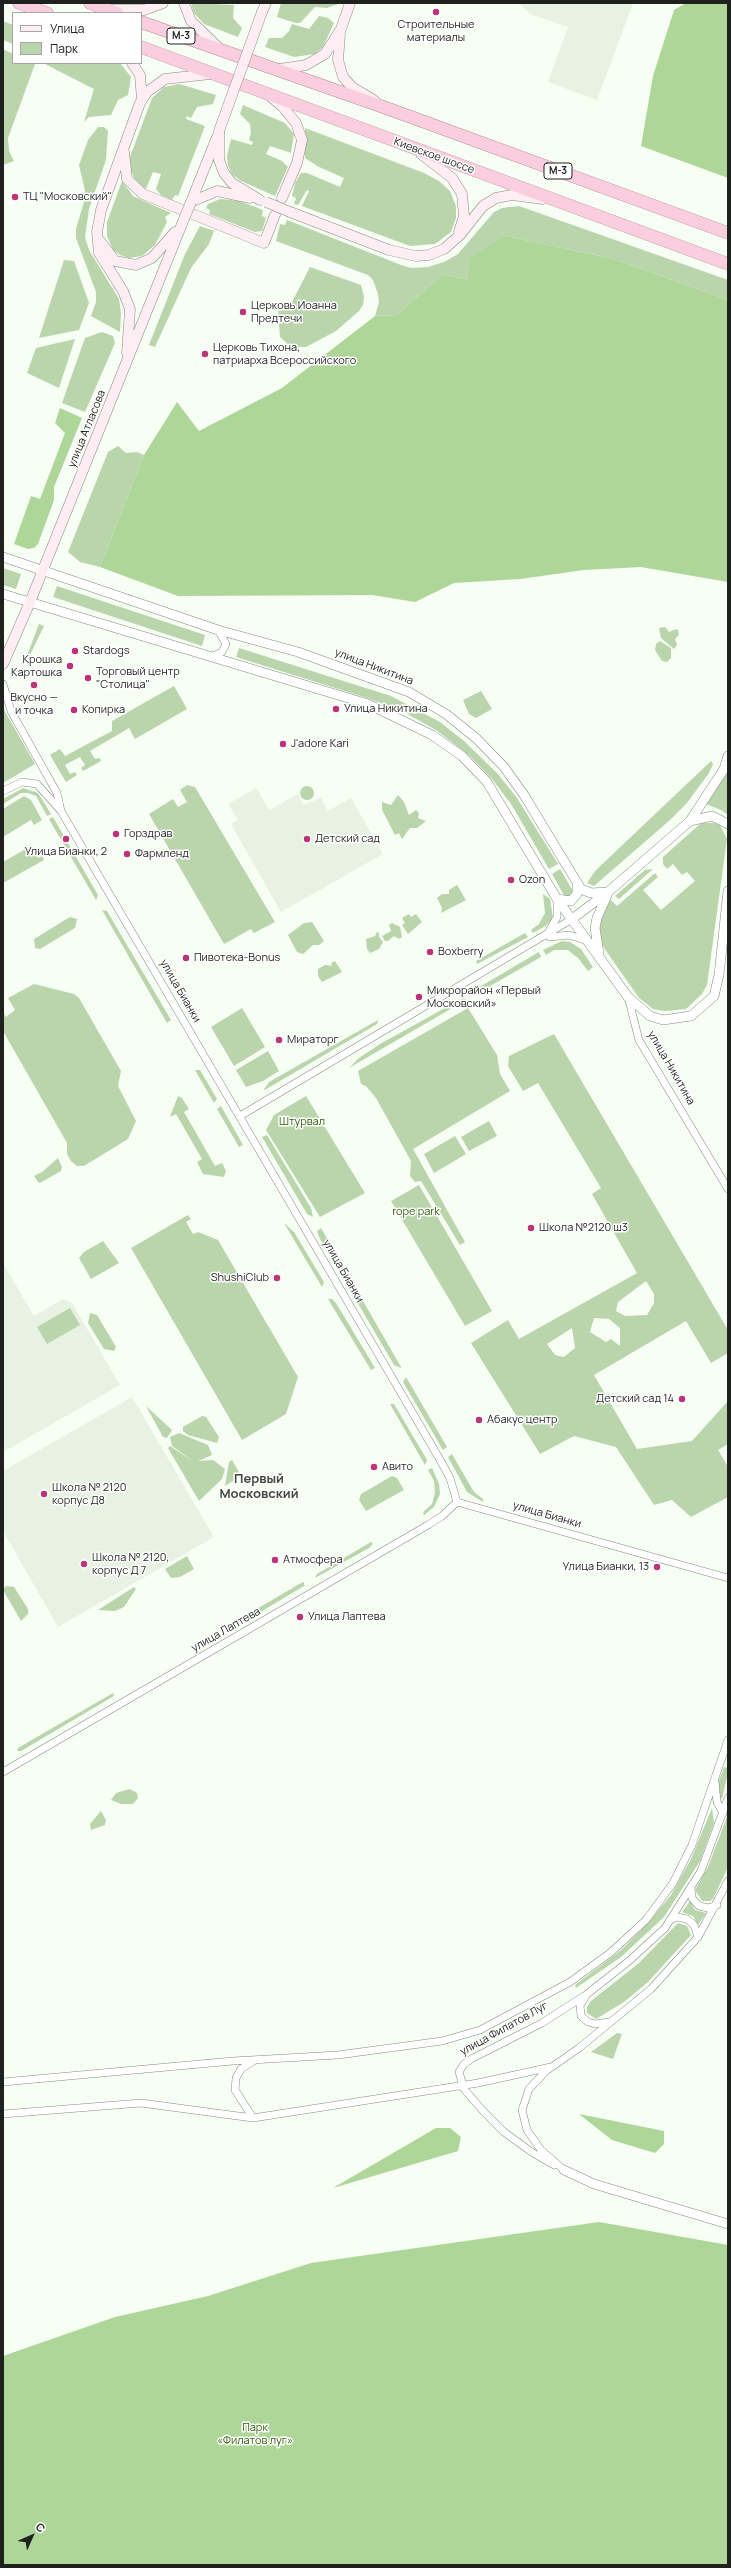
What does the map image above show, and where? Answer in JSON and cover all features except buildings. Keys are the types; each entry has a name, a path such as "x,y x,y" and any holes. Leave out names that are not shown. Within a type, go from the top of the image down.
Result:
{"highway":[{"path":"19,3 44,12"},
{"path":"90,3 114,12"},
{"name":"М-3","path":"142,22 268,68 389,109 728,233"},
{"name":"Киевское шоссе","path":"142,47 554,201 728,264"}],"main road":[{"path":"114,12 144,10 163,3"},
{"path":"184,3 191,21 222,51"},
{"path":"268,68 290,70 317,60 330,48 341,29 350,3"},
{"name":"улица Атласова","path":"3,664 30,602 191,202 219,131 264,8"},
{"path":"341,29 338,60 343,77 352,87 389,109"},
{"path":"133,64 139,72 141,79 142,99"},
{"path":"125,367 130,309 123,291 99,253 97,237 101,210 142,99 154,86 165,79 212,74"},
{"path":"258,91 282,107 301,134 302,146 297,163 282,198"},
{"path":"219,131 219,160 224,173 232,183 263,201 399,254 429,255 444,249 460,235 483,206 496,198 522,196 554,201"},
{"path":"124,148 127,179 143,194 264,243 275,215"},
{"path":"412,148 444,170 452,178 462,194 464,216 462,226 444,249"},
{"path":"191,202 217,191 263,201"},
{"path":"97,237 108,254 115,261 136,265 152,258 183,222"}],"street":[{"name":"улица Никитина","path":"3,557 218,630 298,652 409,692 446,714 482,744 515,781 577,885"},
{"name":"улица Никитина","path":"3,594 211,658 368,704 432,735 462,756 487,782 557,899 589,941 628,997 638,1040 728,1190"},
{"path":"211,658 222,652 226,644 218,630"},
{"name":"улица Бианки","path":"3,684 11,711 57,794 62,811"},
{"path":"240,1116 546,937 572,920 608,892 690,821 724,769 728,756"},
{"name":"улица Бианки","path":"3,791 22,782 37,784 62,811 439,1458 450,1478 457,1502 728,1578"},
{"path":"690,821 712,816 728,824"},
{"path":"577,885 591,894 608,892"},
{"path":"546,937 557,917 557,899 571,901 577,894 577,885"},
{"path":"628,997 639,1009 663,1020 691,1016 714,996 719,975 728,891"},
{"path":"599,955 595,928 597,918 608,892"},
{"path":"546,937 569,935 589,941"},
{"name":"улица Лаптева","path":"3,1772 428,1525 442,1516 457,1502"},
{"path":"3,2082 256,2060 338,2055 442,2041 480,2030 570,1982 610,1953 646,1920 673,1883 692,1845 728,1740"},
{"path":"716,1774 717,1802 723,1813"},
{"path":"609,2022 595,2024 582,2016 580,2006 587,1994 629,1961 665,1928 701,1871 728,1798"},
{"name":"улица Филатов Луг","path":"564,2170 541,2150 527,2130 522,2110 529,2089 551,2067 578,2048 650,1989 698,1937 717,1905 728,1881"},
{"path":"691,1887 692,1898 699,1906 708,1908 717,1905"},
{"path":"670,1920 677,1917 687,1919 694,1925 698,1937"},
{"name":"улица Филатов Луг","path":"587,1994 542,2023 464,2064 459,2072 464,2089 504,2132 532,2153 564,2170 594,2184 728,2224"},
{"path":"253,2118 235,2090 236,2078 241,2069 256,2060"},
{"path":"3,2114 142,2103 253,2118 478,2084 551,2067"}],"shaded area":[{"path":"519,3 633,3 597,100 548,82 568,27 530,14"},
{"name":"Детский сад","path":"256,788 269,810 298,794 303,805 321,798 328,811 351,798 383,854 281,912 231,824 238,820 228,804"},
{"path":"3,1263 34,1316 63,1299 72,1303 120,1385 3,1452"},
{"path":"132,1397 214,1537 58,1627 3,1531 3,1471"}],"green space":[{"path":"191,3 234,5 233,18 242,28 238,37 204,24 194,13"},
{"path":"281,3 341,3 327,8 315,7 300,23 296,23 277,17"},
{"path":"686,3 728,3 728,178 641,146 653,76 674,10"},
{"path":"319,16 328,18 334,23 323,47 315,54 294,57 265,47 269,38 282,38 289,31 292,24 309,29"},
{"path":"3,21 12,25 12,44 3,40"},
{"path":"3,49 12,54 12,64 35,64 8,138 9,151 14,161 3,165"},
{"path":"45,64 121,64 131,77 128,95 118,100 111,115 89,117 84,122 94,89"},
{"path":"179,84 216,95 213,104 197,107 191,118 187,116 186,119 205,126 178,196 175,195 172,200 161,195 156,189 161,174 153,172 146,189 135,180 131,170 130,157 152,98 164,87"},
{"path":"243,105 285,123 294,134 291,153 270,146 266,154 282,161 288,167 275,196 241,181 232,174 228,166 227,156 231,139 252,145 253,142 249,140 251,133 250,124 240,114"},
{"path":"98,127 104,127 108,131 106,160 89,209 85,237 89,250 119,299 121,314 120,332 91,316 96,302 96,292 76,238 76,229 86,195 79,165 88,140"},
{"path":"305,128 424,173 439,181 450,191 456,206 456,218 451,232 435,244 410,246 302,206 309,191 307,190 298,205 294,204 296,198 292,196 295,183 301,173 307,173 340,187 344,178 317,166 305,158"},
{"path":"122,181 133,196 171,213 165,217 167,221 155,245 142,256 129,258 120,255 113,250 107,236 107,222"},
{"path":"220,199 239,201 263,210 262,216 266,218 262,231 255,232 209,214 210,210 206,208 208,204"},
{"path":"519,206 728,280 728,300 614,259 506,236 468,280 443,274 397,315 375,316 379,302 378,294 373,280 368,275 276,241 280,224 285,225 287,220 401,265 411,268 428,267 444,262 458,254 494,212 502,208"},
{"path":"200,226 214,231 209,244 191,268 155,347 149,345 185,254"},
{"path":"506,236 614,259 728,300 728,582 641,567 584,570 520,579 454,583 415,602 372,595 178,596 100,567 144,455 177,402 199,431 282,388 375,316 397,315 443,274 468,280 470,258"},
{"path":"64,260 74,261 89,303 79,330 39,338"},
{"path":"310,267 361,285 364,296 363,305 359,311 336,331 306,347 291,347 280,337 278,308 291,304"},
{"path":"102,332 113,336 115,343 85,412 62,403 85,338"},
{"path":"75,339 59,388 27,373 36,348"},
{"path":"60,408 82,418 54,487 54,500 38,544 34,548 28,549 14,544 31,496 40,499 65,433 55,423"},
{"path":"118,446 126,453 137,452 144,455 100,567 80,562 68,552 108,452"},
{"path":"3,568 21,574 16,589 3,585"},
{"path":"57,586 205,635 202,646 53,597"},
{"path":"39,624 44,626 28,659 26,658"},
{"path":"665,627 669,632 676,629 678,630 679,635 675,639 677,645 674,649 661,638 659,628"},
{"path":"660,641 671,648 671,658 667,662 662,661 655,650 656,644"},
{"path":"239,648 391,696 440,722 464,741 498,774 517,798 558,864 549,869 511,804 492,779 470,756 436,730 402,711 367,698 236,657"},
{"path":"174,686 187,709 135,739 129,728 90,751 95,759 100,758 101,761 83,771 81,768 85,765 80,757 65,765 70,774 75,772 77,775 66,782 50,755 60,749 65,756 112,731 112,721"},
{"path":"481,691 492,709 476,718 469,714 463,700"},
{"path":"3,708 35,764 3,783"},
{"path":"711,761 713,764 709,773 687,803 670,820 594,886 587,883 595,871"},
{"path":"728,770 728,815 721,810 706,804"},
{"path":"187,785 195,787 275,922 254,933 251,929 224,944 149,814 173,799 178,807 187,802 180,790"},
{"path":"304,786 310,786 314,790 314,796 310,800 304,800 300,796 300,790"},
{"path":"23,788 38,793 51,814 47,816 36,796 28,793 21,793 3,804 3,799"},
{"path":"398,795 404,802 409,815 416,810 419,813 418,818 426,821 417,828 410,828 402,839 399,833 395,835 382,810 382,802 391,805"},
{"path":"24,796 31,800 42,820 34,825 31,820 3,837 3,809"},
{"path":"53,817 98,895 96,900 49,819"},
{"path":"701,823 714,823 720,825 727,839 707,985 702,994 686,1009 665,1011 653,1009 639,998 604,948 598,933 599,920 611,900 617,906 655,873 658,877 643,890 661,910 695,881 687,872 682,875 673,864 667,869 663,864 663,857"},
{"path":"31,846 38,858 42,856 44,860 3,883 3,862"},
{"path":"560,869 573,891 572,897 565,897 552,874"},
{"path":"653,869 619,899 615,896 645,870"},
{"path":"457,885 466,900 441,913 442,908 437,898 442,894 449,894 449,890"},
{"path":"543,894 550,899 553,918 547,925 533,933 531,930 539,924 545,913"},
{"path":"102,910 107,911 171,1020 167,1023"},
{"path":"409,914 411,917 416,914 422,922 408,934 402,925 405,923 402,918"},
{"path":"70,917 77,919 75,928 40,949 35,948 34,939"},
{"path":"312,922 324,941 319,945 313,945 303,954 297,952 288,935 304,923"},
{"path":"392,923 400,927 402,937 399,939 394,936 388,941 385,941 382,936 391,931 389,925"},
{"path":"377,932 379,933 379,937 383,942 379,949 370,953 367,949 366,939 375,936"},
{"path":"525,933 528,937 477,964 476,961"},
{"path":"562,941 570,942 581,949 593,967 588,971 579,959 568,950 554,950 546,955 543,950"},
{"path":"539,952 541,957 476,994 476,989"},
{"path":"335,961 342,972 322,982 318,976 318,969 325,965 332,966 331,963"},
{"path":"34,984 74,994 79,998 121,1071 118,1086 136,1121 128,1139 84,1166 77,1166 71,1161 67,1154 67,1143 3,1031 3,1012 6,1017 15,1010 8,998"},
{"path":"463,998 466,1000 349,1068 359,1058 380,1044"},
{"path":"242,1008 265,1047 234,1066 211,1027"},
{"path":"468,1008 497,1055 500,1074 510,1091 413,1149 465,1242 460,1245 421,1181 415,1182 410,1176 411,1161 376,1098 366,1086 361,1084 358,1071"},
{"path":"378,1020 377,1024 263,1091 269,1082"},
{"path":"554,1034 728,1330 728,1353 711,1363 686,1321 594,1375 637,1449 692,1441 728,1401 728,1444 718,1450 728,1467 728,1497 691,1517 672,1500 654,1505 616,1447 574,1436 540,1454 471,1343 508,1320 519,1339 637,1273 592,1194 601,1188 538,1083 523,1091 508,1066 509,1056","holes":["646,1281 654,1294 654,1303 647,1315 625,1316 616,1311 618,1302","594,1318 609,1319 620,1328 620,1346 611,1339 606,1342 590,1332","572,1328 575,1348 564,1357 555,1355 547,1344"]},
{"path":"268,1051 279,1071 263,1081 246,1087 236,1070"},
{"path":"195,1070 200,1070 217,1099 214,1103"},
{"path":"178,1096 182,1098 189,1109 184,1112 215,1166 222,1163 226,1171 224,1177 203,1174 197,1162 202,1159 176,1114 170,1117"},
{"name":"Штурвал","path":"306,1096 365,1193 320,1217 266,1130 274,1115"},
{"path":"221,1106 243,1145 239,1147 217,1109"},
{"path":"489,1121 497,1136 469,1151 461,1137"},
{"path":"267,1135 311,1208 313,1217 307,1214 262,1137"},
{"path":"455,1136 466,1154 434,1173 424,1154"},
{"path":"58,1158 62,1167 61,1171 40,1183 38,1182 34,1176 42,1172"},
{"name":"rope park","path":"419,1185 492,1311 465,1326 391,1201"},
{"path":"188,1215 191,1219 186,1222 193,1234 198,1232 218,1240 298,1377 286,1414 242,1440 131,1248"},
{"path":"284,1223 294,1232 324,1282 322,1287"},
{"path":"321,1228 401,1368 394,1365 319,1237 317,1231"},
{"path":"103,1241 119,1263 91,1279 79,1258 84,1252"},
{"path":"328,1299 332,1299 336,1303 375,1368 371,1370"},
{"path":"70,1308 80,1325 47,1344 37,1327"},
{"path":"90,1313 97,1315 116,1347 114,1351 104,1349 88,1323"},
{"path":"406,1377 447,1447 443,1450 403,1382"},
{"path":"390,1404 394,1404 427,1460 425,1465"},
{"path":"146,1406 172,1430 167,1438 163,1437"},
{"path":"202,1416 206,1417 219,1437 217,1443 188,1435 183,1431 183,1427"},
{"path":"179,1433 208,1445 212,1455 198,1461 213,1460 225,1469 222,1479 199,1501 168,1448 170,1446 194,1462 172,1446 170,1437"},
{"path":"452,1454 474,1492 483,1499 483,1502 467,1492 448,1457"},
{"path":"232,1460 239,1472 236,1479 225,1486 229,1462"},
{"path":"432,1468 439,1484 440,1494 434,1507 424,1515 423,1512 432,1504 435,1493 434,1481 428,1470"},
{"path":"392,1476 397,1478 404,1490 366,1511 359,1500 361,1494"},
{"path":"371,1542 373,1544 369,1548 315,1578 317,1574"},
{"path":"187,1556 194,1569 180,1577 171,1578 165,1569"},
{"path":"304,1582 304,1586 237,1626 233,1626 233,1623"},
{"path":"6,1586 14,1587 28,1609 28,1614 21,1621 3,1590"},
{"path":"134,1587 136,1589 124,1607 115,1611 98,1610"},
{"path":"113,1693 114,1696 21,1751 17,1751 18,1748"},
{"path":"724,1767 728,1768 728,1773 722,1799 719,1795 718,1783"},
{"path":"130,1789 137,1793 138,1798 133,1804 121,1804 111,1800 116,1793"},
{"path":"712,1808 714,1823 700,1861 664,1917 621,1957 576,1988 575,1985 620,1951 648,1923 671,1895 691,1859"},
{"path":"101,1811 106,1820 105,1825 91,1830 90,1824"},
{"path":"728,1814 728,1867 713,1899 710,1901 702,1901 695,1890 708,1867"},
{"path":"690,1901 695,1910 706,1913 698,1925 693,1916 682,1912"},
{"path":"678,1923 687,1926 691,1935 648,1982 624,2002 596,2019 587,2013 587,2007 591,2001 639,1963"},
{"path":"617,2033 622,2034 613,2059 591,2052"},
{"path":"579,2114 664,2131 664,2144 655,2153 612,2140"},
{"path":"436,2128 450,2128 461,2137 458,2151 333,2188"},
{"name":"Парк «Филатов луг»","path":"599,2222 728,2245 728,2565 3,2565 3,2356 115,2317 208,2296 311,2263"}],"place":[{"name":"Строительные материалы","path":"436,12"},
{"name":"ТЦ \"Московский\"","path":"15,197"},
{"name":"Церковь Иоанна Предтечи","path":"243,312"},
{"name":"Церковь Тихона, патриарха Всероссийского","path":"205,354"},
{"name":"Stardogs","path":"75,651"},
{"name":"Крошка Картошка","path":"70,666"},
{"name":"Торговый центр \"Столица\"","path":"88,678"},
{"name":"Вкусно — и точка","path":"34,685"},
{"name":"Улица Никитина","path":"336,709"},
{"name":"Копирка","path":"74,710"},
{"name":"J'adore Kari","path":"283,744"},
{"name":"Горздрав","path":"116,834"},
{"name":"Улица Бианки, 2","path":"66,839"},
{"name":"Детский сад","path":"307,839"},
{"name":"Фармленд","path":"127,854"},
{"name":"Ozon","path":"511,880"},
{"name":"Boxberry","path":"430,952"},
{"name":"Пивотека-Bonus","path":"186,958"},
{"name":"Микрорайон «Первый Московский»","path":"419,997"},
{"name":"Мираторг","path":"279,1040"},
{"name":"Школа №2120 ш3","path":"531,1228"},
{"name":"ShushiClub","path":"277,1278"},
{"name":"Детский сад 14","path":"682,1399"},
{"name":"Абакус центр","path":"479,1420"},
{"name":"Авито","path":"374,1467"},
{"name":"Школа № 2120 корпус Д8","path":"44,1494"},
{"name":"Атмосфера","path":"275,1560"},
{"name":"Школа № 2120, корпус Д 7","path":"84,1564"},
{"name":"Улица Бианки, 13","path":"657,1567"},
{"name":"Улица Лаптева","path":"300,1617"}],"district":[{"name":"Первый Московский","path":"259,1486"}]}
